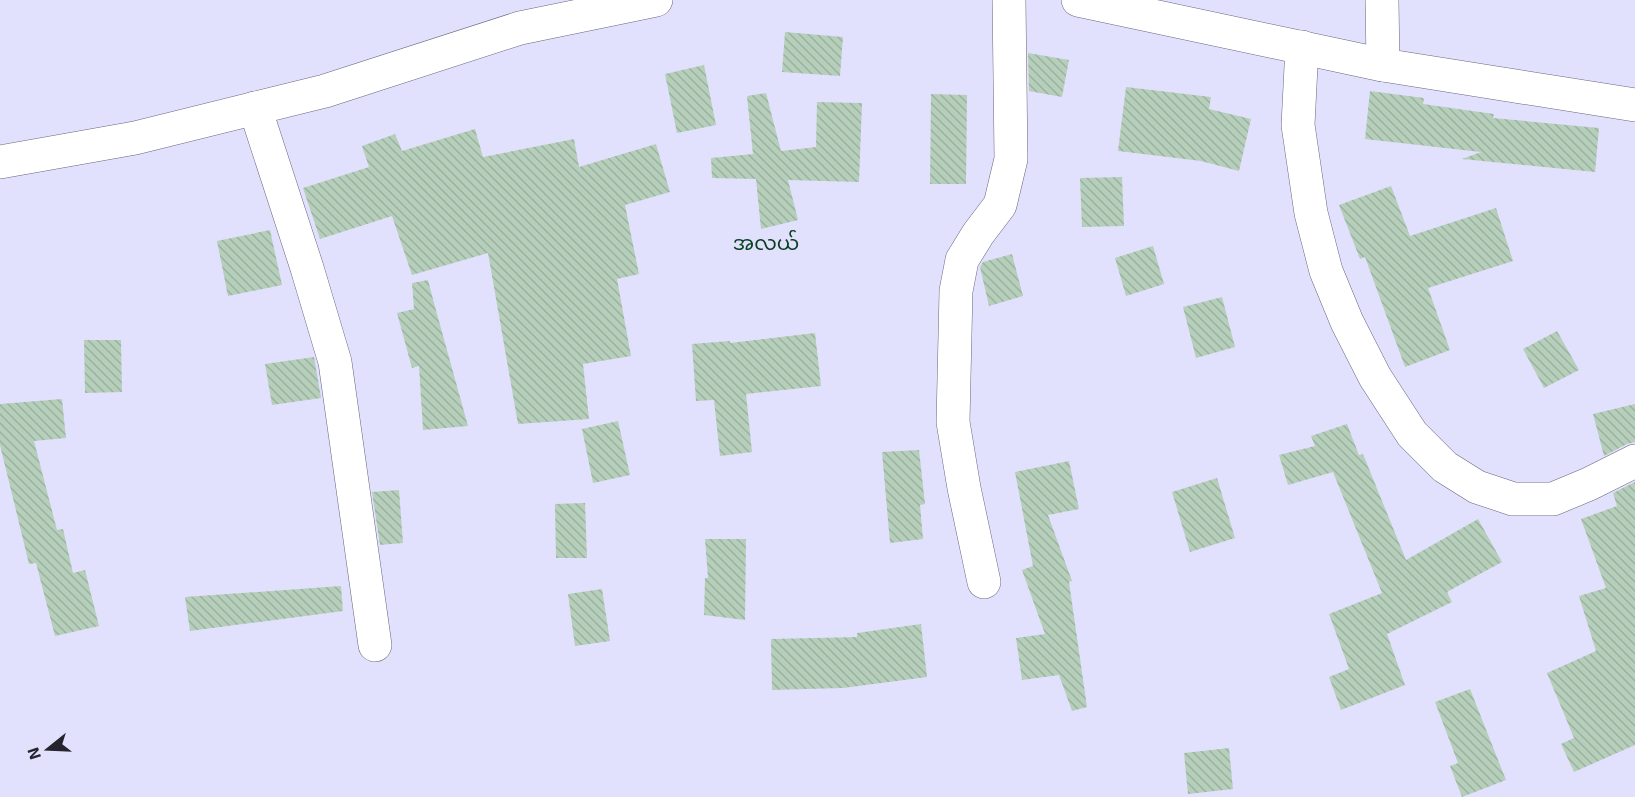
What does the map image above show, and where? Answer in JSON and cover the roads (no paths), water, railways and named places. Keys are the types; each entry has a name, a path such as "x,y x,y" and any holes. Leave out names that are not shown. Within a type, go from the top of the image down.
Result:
{"street":[{"path":"0,162 135,138 326,91 520,28 656,0"},
{"path":"984,582 953,422 956,291 962,260 1000,205 1011,159 1009,0"},
{"path":"1078,0 1383,65 1635,105"},
{"path":"1382,0 1383,65"},
{"path":"1302,47 1298,125 1311,213 1326,271 1347,322 1375,377 1412,434 1445,467 1477,487 1513,499 1553,499 1635,461"},
{"path":"255,108 308,268 335,362 375,645"}],"district":[{"name":"အလယ်","path":"766,243"}]}
